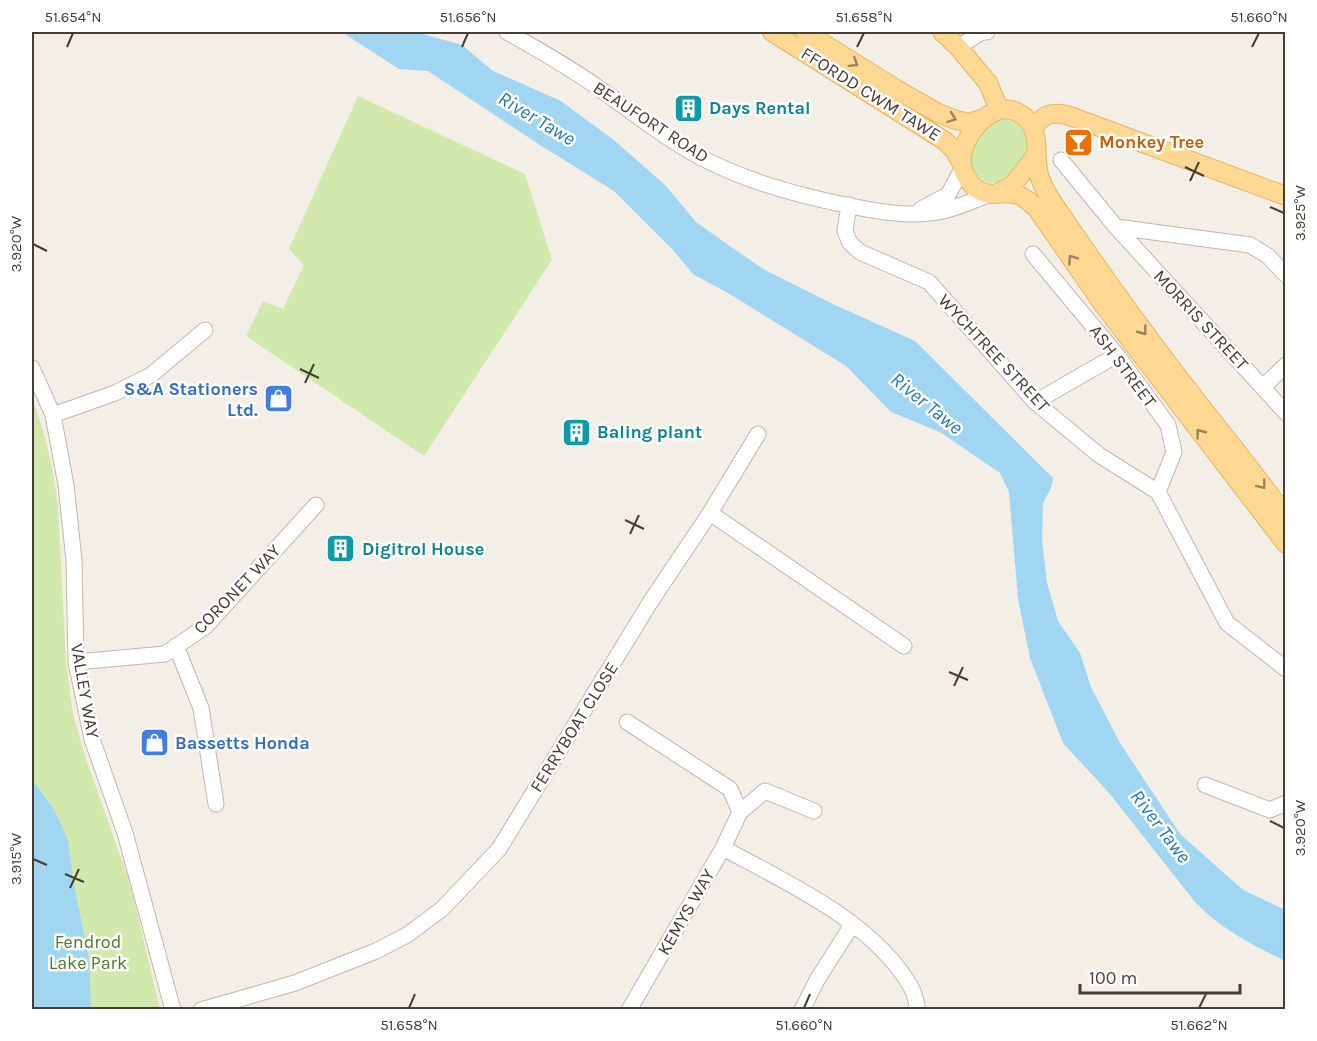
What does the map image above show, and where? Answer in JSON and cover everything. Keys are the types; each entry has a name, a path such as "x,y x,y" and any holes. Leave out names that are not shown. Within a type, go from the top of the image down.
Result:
{"main road":[{"name":"FFORDD CWM TAWE","path":"772,32 945,141 954,150 962,166"},
{"name":"FFORDD CWM TAWE","path":"805,32 896,90 938,113 969,123 991,114"},
{"path":"942,32 958,46 988,83 991,114"},
{"path":"1286,544 1278,512 1108,284 1049,197 1039,177 1035,155 1034,126 1024,115 1016,111 1008,109 991,114 968,139 963,149 962,166 967,180 973,185 995,193 1015,194 1028,200 1037,209 1105,307 1278,512 1286,555"},
{"path":"1034,126 1044,115 1055,113 1067,115 1286,196"},
{"path":"995,193 1012,186 1035,155"}],"street":[{"name":"BEAUFORT ROAD","path":"507,32 599,87 656,130 702,158 757,182 795,194 910,214 931,213 954,208 995,193"},
{"path":"958,46 982,32 987,32"},
{"name":"MORRIS STREET","path":"1061,160 1116,227 1286,413"},
{"path":"910,214 948,195 962,166"},
{"name":"WYCHTREE STREET","path":"849,205 845,231 849,243 860,252 929,282 1035,402 1099,455 1158,492 1227,622 1286,669"},
{"path":"1116,227 1250,245 1268,256 1286,275"},
{"name":"ASH STREET","path":"1033,254 1117,355 1168,426 1173,452 1158,492"},
{"path":"53,415 115,393 151,375 205,330"},
{"path":"1035,402 1117,355"},
{"path":"1263,387 1286,365"},
{"name":"VALLEY WAY","path":"32,368 53,415 66,484 74,560 76,662 92,740 125,833 173,1010"},
{"name":"FERRYBOAT CLOSE","path":"201,1010 295,983 376,951 407,935 442,909 499,849 632,631 710,513 758,434"},
{"name":"CORONET WAY","path":"76,662 165,654 206,626 316,505"},
{"path":"710,513 904,646"},
{"path":"176,646 201,708 216,804"},
{"path":"627,722 730,789 740,812 765,791 814,811"},
{"path":"1205,785 1270,810 1286,803"},
{"name":"KEMYS WAY","path":"629,1010 723,848 740,812"},
{"path":"723,848 815,898 883,949 912,988 918,1010"},
{"path":"802,1010 852,925"}],"green space":[{"path":"358,96 525,174 552,260 424,456 246,336 263,301 283,309 304,265 289,249"},
{"path":"1001,119 1017,124 1026,134 1028,145 1017,169 1007,178 996,183 985,181 976,174 971,157 974,147 985,131"},
{"name":"Fendrod Lake Park","path":"32,398 48,451 58,506 66,660 73,714 86,759 130,883 160,1009 32,1009"}],"water":[{"name":"River Tawe","path":"336,32 416,32 462,45 493,71 561,101 615,141 665,185 696,222 763,269 915,341 1053,478 1051,488 1043,503 1042,540 1047,583 1058,621 1080,653 1091,687 1120,743 1180,834 1243,890 1285,910 1285,961 1226,928 1205,912 1110,794 1063,743 1030,658 1018,599 1009,492 1000,473 940,432 891,412 846,366 693,274 672,249 614,191 428,71 399,69 343,33"},
{"path":"32,779 55,811 68,840 73,881 89,958 91,1009 32,1009"}],"place":[{"name":"Days Rental","path":"688,108"},
{"name":"Monkey Tree","path":"1078,142"},
{"name":"S&A Stationers Ltd.","path":"279,399"},
{"name":"Baling plant","path":"576,432"},
{"name":"Digitrol House","path":"341,549"},
{"name":"Bassetts Honda","path":"154,743"}]}
